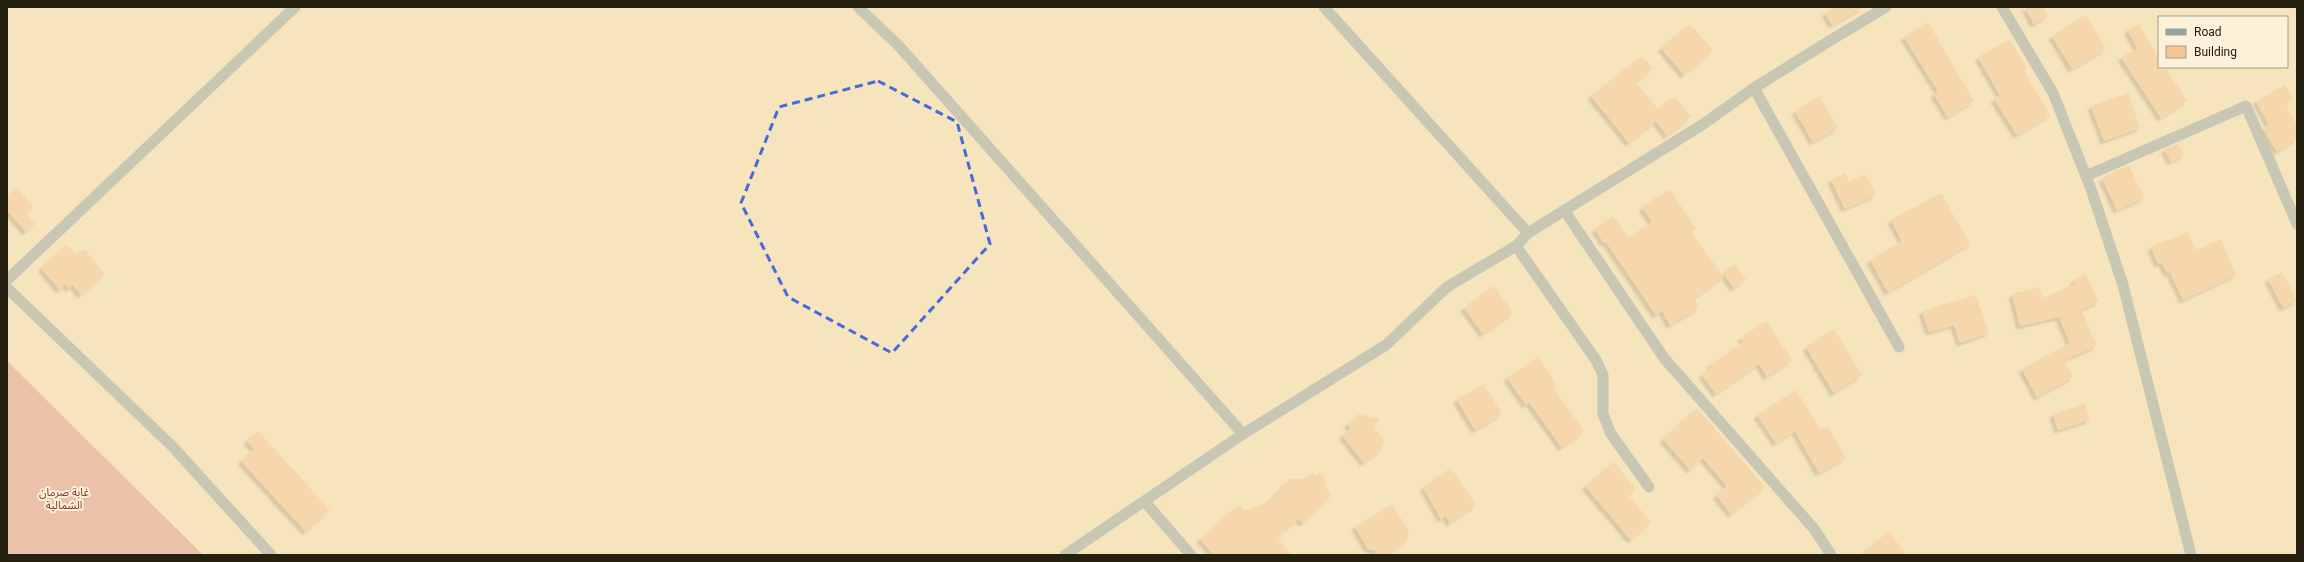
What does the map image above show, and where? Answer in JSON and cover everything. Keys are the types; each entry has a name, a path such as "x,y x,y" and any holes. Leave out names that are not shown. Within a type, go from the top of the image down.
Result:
{"street":[{"path":"7,280 295,7"},
{"path":"858,7 899,46 1243,434"},
{"path":"1324,7 1528,233"},
{"path":"1065,555 1243,434 1386,345 1447,287 1516,246 1528,233 1702,125 1754,88 1886,7"},
{"path":"2002,7 2054,92 2086,176 2123,285 2191,555"},
{"path":"1754,88 1898,347"},
{"path":"2086,176 2246,106 2297,224"},
{"path":"1564,210 1664,358 1815,530 1831,555"},
{"path":"1516,246 1596,360 1603,375 1603,414 1611,434 1649,487"},
{"path":"7,288 172,446 271,555"},
{"path":"1145,502 1191,555"}],"highlighted area":[{"path":"878,81 957,122 990,244 892,353 788,297 741,203 779,107"}],"green space":[{"name":"غابة صرمان الشمالية","path":"7,361 203,555 7,555"}],"building":[{"path":"1836,7 1864,7 1832,25 1825,13"},
{"path":"2025,7 2043,7 2048,16 2034,24"},
{"path":"2086,15 2106,49 2072,69 2052,36"},
{"path":"1928,22 1974,101 1948,117 1934,94 1938,91 1904,37"},
{"path":"1690,24 1713,50 1684,75 1661,48"},
{"path":"2139,24 2153,48 2158,60 2158,68 2166,68 2187,101 2161,118 2121,57 2138,49 2127,30"},
{"path":"2010,39 2027,69 2024,71 2050,115 2017,135 1994,99 2000,95 1978,57"},
{"path":"1642,56 1653,68 1636,83 1658,109 1675,96 1691,117 1667,136 1656,121 1629,143 1591,96"},
{"path":"2285,85 2293,98 2286,103 2289,108 2287,110 2297,125 2297,139 2277,152 2263,128 2269,125 2256,101"},
{"path":"2128,93 2140,128 2104,141 2091,106"},
{"path":"1820,96 1838,128 1813,142 1795,111"},
{"path":"2178,144 2184,155 2171,162 2164,149"},
{"path":"2129,165 2144,198 2117,210 2102,178"},
{"path":"1845,173 1849,182 1865,174 1876,195 1845,209 1831,180"},
{"path":"17,188 33,207 26,213 35,224 26,232 7,210 7,196"},
{"path":"1670,189 1696,229 1691,232 1724,277 1694,298 1699,308 1670,325 1662,311 1656,315 1606,242 1604,243 1595,229 1613,216 1629,238 1652,222 1642,207"},
{"path":"1941,193 1970,244 1888,292 1870,260 1902,241 1891,220"},
{"path":"2188,232 2196,250 2221,239 2236,275 2183,300 2170,272 2167,273 2162,263 2158,264 2151,247"},
{"path":"67,245 76,255 84,249 105,274 81,295 73,285 69,289 66,284 60,290 41,268"},
{"path":"1735,264 1746,279 1734,288 1723,273"},
{"path":"2282,272 2297,301 2283,308 2268,279"},
{"path":"2086,274 2099,302 2081,309 2097,346 2064,360 2073,377 2037,397 2022,369 2070,343 2059,317 2020,326 2012,294 2040,287 2043,298 2075,284 2073,280"},
{"path":"1494,286 1513,313 1483,334 1464,308"},
{"path":"1976,295 1989,333 1960,343 1954,325 1929,332 1922,311"},
{"path":"1766,321 1792,360 1767,377 1759,364 1716,394 1702,375 1712,367 1710,365 1744,342 1741,338"},
{"path":"1834,329 1862,375 1834,393 1806,347"},
{"path":"1538,357 1556,384 1552,386 1584,431 1562,448 1529,402 1526,405 1507,378"},
{"path":"1484,384 1502,414 1475,430 1457,400"},
{"path":"1796,390 1821,430 1828,426 1846,458 1819,473 1795,431 1776,443 1757,415"},
{"path":"2085,404 2090,420 2058,430 2053,414"},
{"path":"1697,408 1765,487 1731,514 1716,495 1727,486 1703,458 1690,470 1663,439"},
{"path":"1359,414 1381,419 1373,426 1385,441 1380,444 1383,448 1364,463 1342,435 1351,429 1347,424"},
{"path":"258,431 330,510 306,532 241,461 254,449 247,441"},
{"path":"1614,462 1636,489 1628,495 1651,522 1631,540 1585,486"},
{"path":"1451,468 1476,505 1450,523 1446,516 1441,519 1423,487"},
{"path":"1313,472 1316,476 1320,473 1326,481 1324,486 1332,494 1303,523 1298,519 1277,538 1292,555 1214,555 1200,539 1239,505 1244,511 1267,503 1290,479 1305,479"},
{"path":"1392,504 1409,531 1407,540 1386,555 1376,555 1375,550 1368,549 1355,527"},
{"path":"1889,532 1907,555 1860,555"}]}
